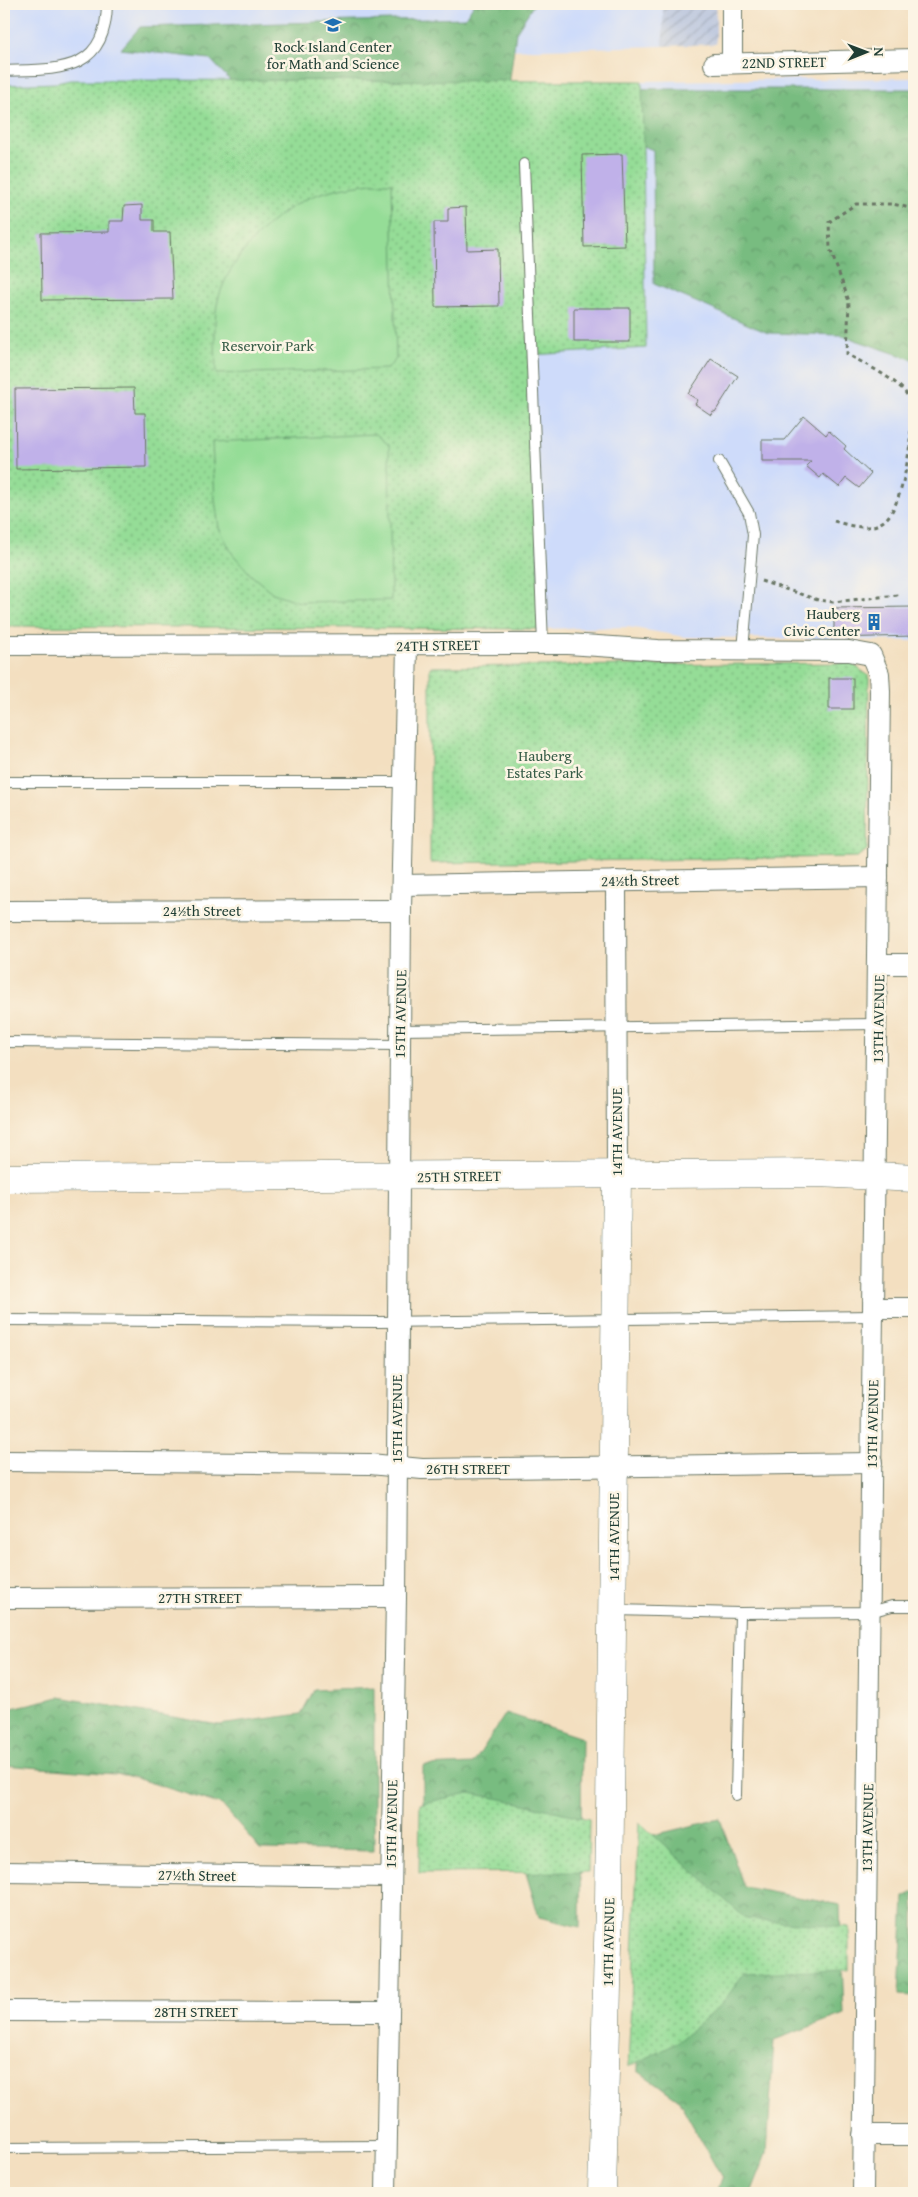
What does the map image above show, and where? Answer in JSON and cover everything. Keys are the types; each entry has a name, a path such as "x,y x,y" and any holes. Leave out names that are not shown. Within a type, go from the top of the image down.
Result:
{"street":[{"name":"22ND STREET","path":"732,4 723,63 914,59"},
{"name":"24TH STREET","path":"4,645 407,646 543,644 658,650 849,650 871,656"},
{"name":"15TH AVENUE","path":"386,2193 396,1597 401,910 407,646"},
{"name":"13TH AVENUE","path":"863,2193 878,1024 880,691 879,674 871,656"},
{"name":"24½th Street","path":"402,885 878,876"},
{"name":"14TH AVENUE","path":"602,2193 614,1467 617,1174 616,881"},
{"name":"24½th Street","path":"4,911 401,910"},
{"path":"878,964 914,964"},
{"name":"25TH STREET","path":"4,1178 398,1177 617,1174 876,1175 914,1178"},
{"path":"874,1312 914,1308"},
{"name":"26TH STREET","path":"4,1461 370,1464 422,1469 872,1463"},
{"name":"27TH STREET","path":"4,1598 396,1597"},
{"name":"27½th Street","path":"4,1872 390,1877"},
{"name":"28TH STREET","path":"4,2011 389,2012"},
{"path":"863,2135 914,2135"}],"lane":[{"path":"4,71 56,70 74,65 89,53 99,40 106,22 107,4"},
{"path":"524,164 543,644"},
{"path":"719,461 749,512 753,535 743,650"},
{"path":"4,782 403,782"},
{"path":"4,1042 400,1037 616,1027 878,1024"},
{"path":"4,1320 397,1322 874,1312"},
{"path":"612,1610 740,1613 870,1612 892,1606 914,1606"},
{"path":"736,1795 740,1613"},
{"path":"4,2148 387,2146"}],"path":[{"path":"834,520 852,527 867,527 885,520 896,507 904,479 912,421 907,394 887,376 847,354 849,301 830,249 829,222 856,204 893,204 914,209"},
{"path":"750,576 818,600 833,602 898,595"}],"shaded area":[{"name":"Rock Island Center for Math and Science","path":"4,4 663,4 663,46 501,50 500,82 4,86"},
{"path":"663,4 716,4 716,44 663,46"},
{"path":"914,78 914,641 686,637 628,627 540,629 531,355 645,348 642,81"}],"green space":[{"path":"474,4 534,4 516,32 509,86 659,89 914,89 914,360 841,335 768,333 654,284 653,150 586,123 249,100 210,59 121,49 140,27 465,18"},
{"name":"Reservoir Park","path":"70,80 642,81 646,348 531,355 540,629 4,626 4,85 56,83"},
{"path":"372,183 392,183 396,359 387,369 216,374 215,330 217,305 228,274 249,245 275,219 302,201 336,189"},
{"path":"376,434 389,445 391,600 299,602 273,593 252,576 232,553 219,528 215,500 212,442"},
{"name":"Hauberg Estates Park","path":"851,663 869,676 867,850 857,857 430,863 430,667"},
{"path":"374,1687 374,1851 260,1849 222,1805 126,1775 4,1765 4,1710 59,1697 219,1725 301,1714 314,1690"},
{"path":"506,1713 582,1738 580,1927 539,1917 523,1863 423,1863 423,1766 473,1764"},
{"path":"469,1793 589,1819 588,1872 419,1873 420,1804"},
{"path":"720,1819 744,1887 840,1905 844,2014 774,2040 767,2153 751,2193 717,2193 722,2178 678,2099 638,2071 641,1838"},
{"path":"639,1822 746,1919 849,1927 849,1970 744,1973 722,2004 679,2041 628,2067"},
{"path":"914,1892 914,1996 899,1995 904,1897"}],"building":[{"path":"622,154 625,246 584,247 582,155"},
{"path":"142,205 142,220 154,220 154,232 170,232 173,299 42,300 41,233 109,232 109,221 123,221 124,206"},
{"path":"466,207 467,250 498,249 499,306 435,307 434,222 448,222 448,208"},
{"path":"574,308 630,308 630,342 574,342"},
{"path":"711,359 738,376 715,412 713,411 711,415 695,404 698,400 688,394"},
{"path":"134,388 135,413 145,413 146,467 16,469 15,389"},
{"path":"804,416 826,435 829,431 846,446 844,449 871,474 859,488 846,478 839,487 823,474 820,478 806,466 811,461 762,461 762,440 784,440"},
{"name":"Hauberg Civic Center","path":"914,607 914,636 834,638 834,608"},
{"path":"829,678 853,678 853,709 829,709"}],"place":[{"name":"Rock Island Center for Math and Science","path":"333,25"},
{"name":"Hauberg Civic Center","path":"874,622"}]}
